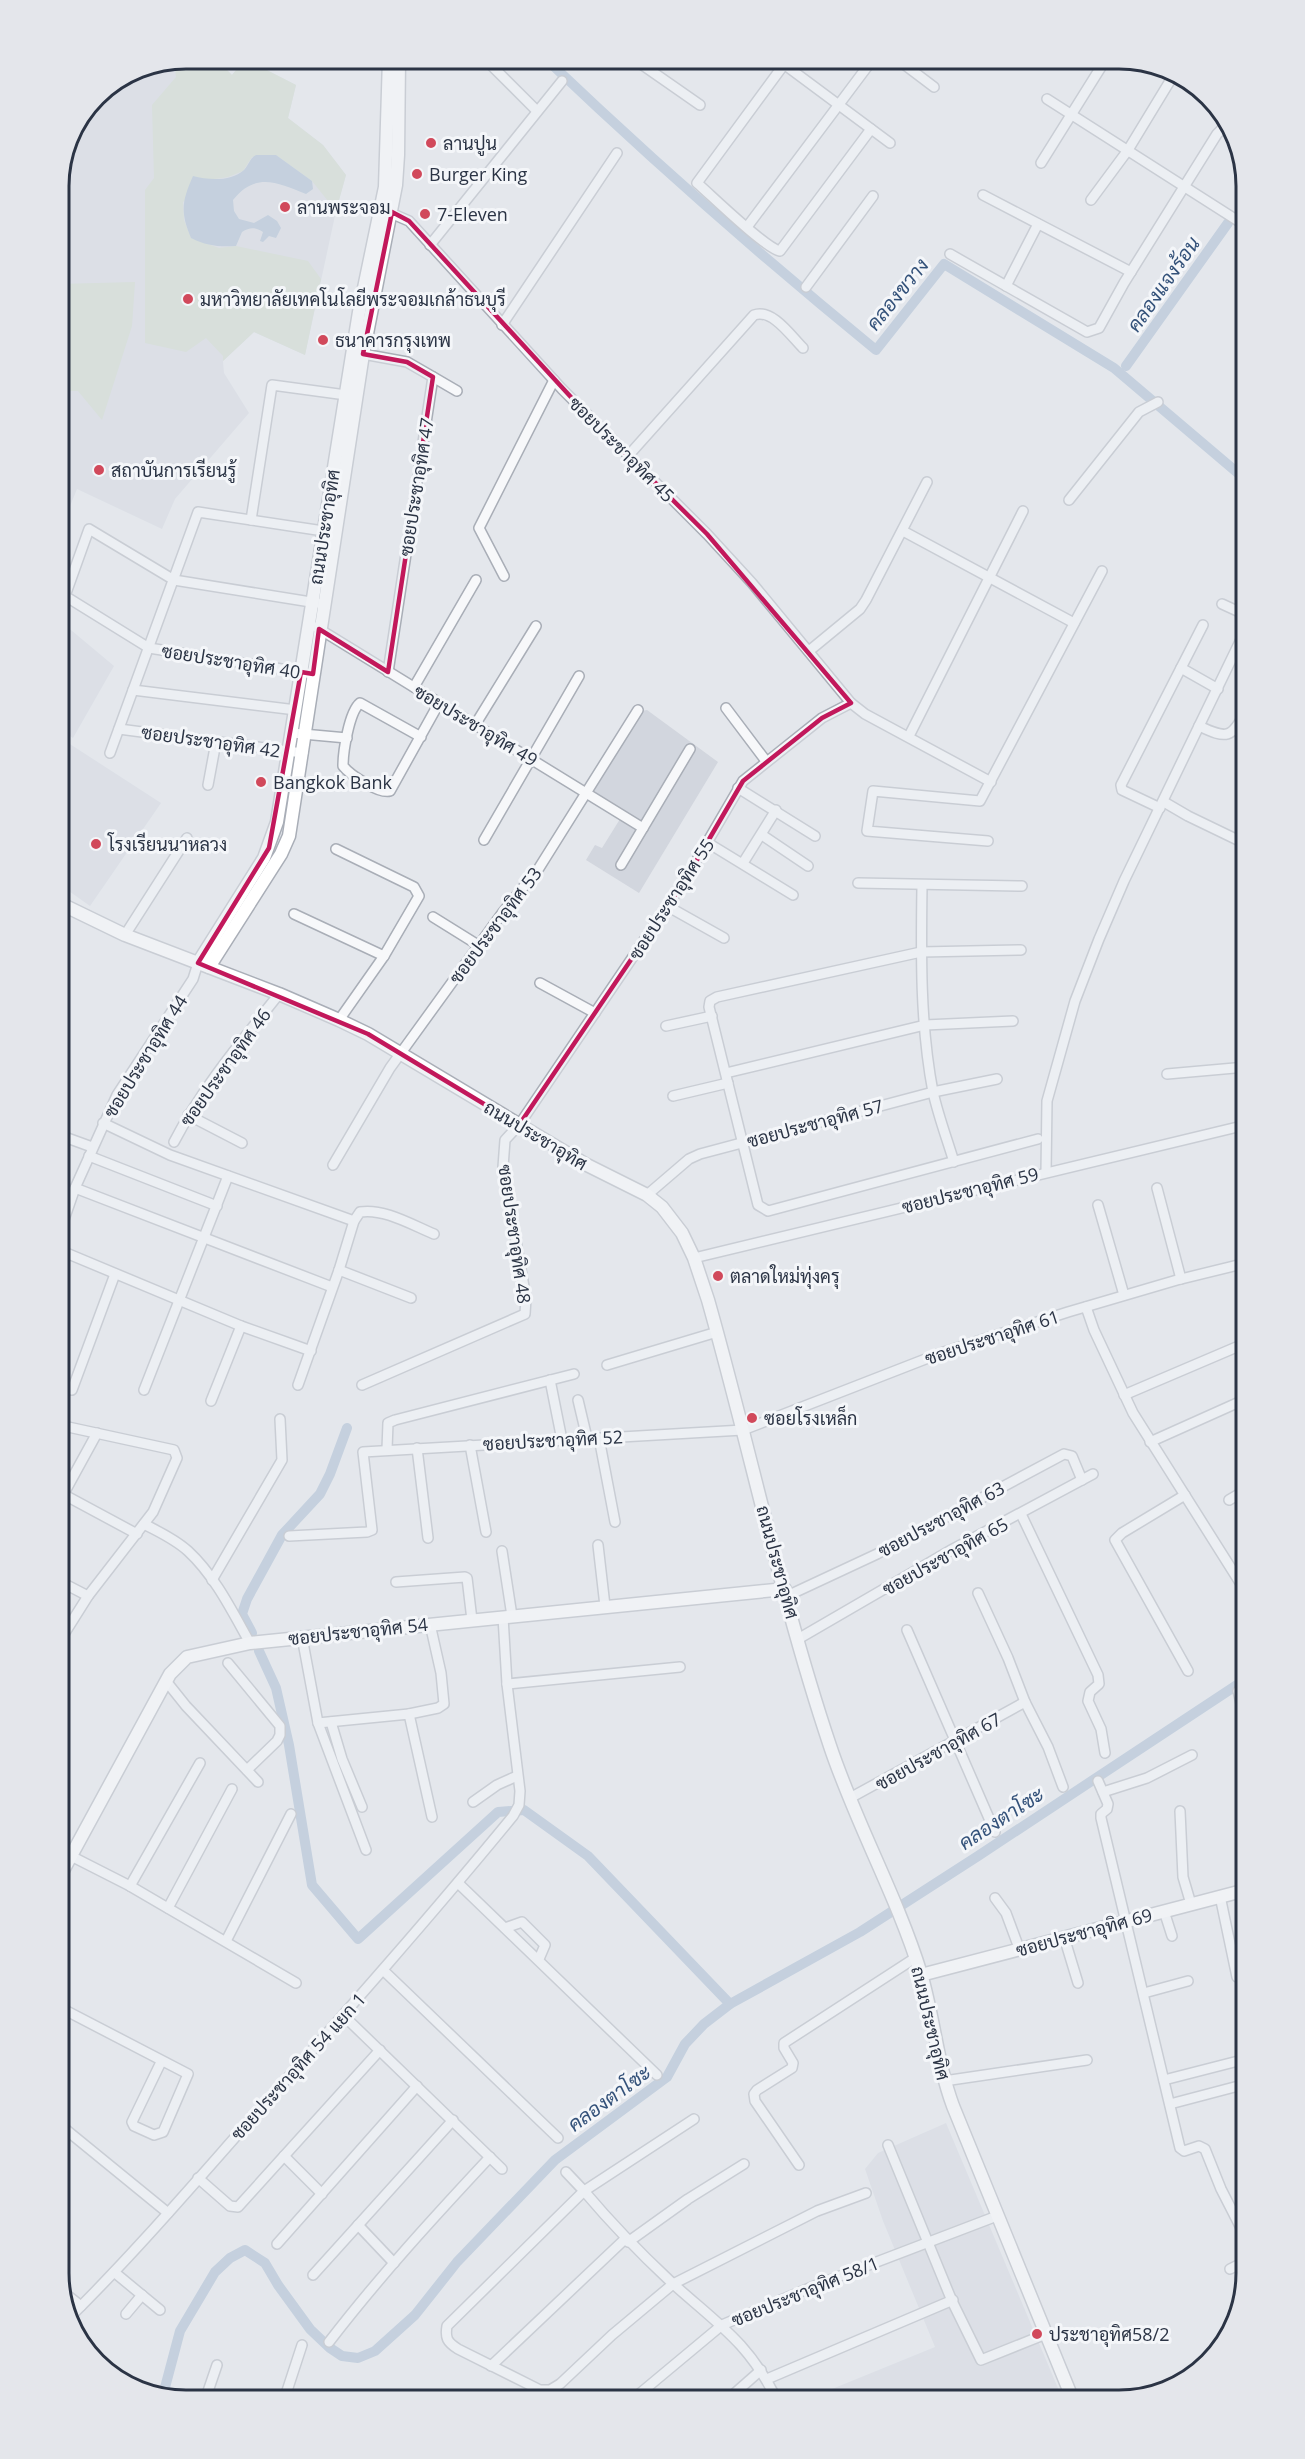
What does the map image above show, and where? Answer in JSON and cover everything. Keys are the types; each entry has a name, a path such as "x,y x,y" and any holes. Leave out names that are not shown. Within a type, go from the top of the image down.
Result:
{"main road":[{"name":"ถนนประชาอุทิศ","path":"329,532 346,395 363,287 386,211 389,69"},
{"name":"ถนนประชาอุทิศ","path":"203,965 285,845 292,822 303,753 307,673 317,603 363,354 386,211 398,155 399,69"},
{"name":"ถนนประชาอุทิศ","path":"203,965 269,848 277,822 296,710 307,673"},
{"path":"69,908 125,935 203,965"},
{"name":"ถนนประชาอุทิศ","path":"203,965 339,1020 401,1054 594,1169 647,1195 672,1218 694,1258 717,1332 798,1639 830,1746 890,1890 921,1975 944,2081 1069,2390"},
{"name":"ซอยประชาอุทิศ 54","path":"69,1855 166,1681 178,1664 187,1657 250,1643 302,1637 605,1606 786,1592"},
{"name":"ซอยประชาอุทิศ 69","path":"921,1975 1236,1892"}],"street":[{"path":"495,69 537,111"},
{"path":"648,69 700,105"},
{"path":"777,69 697,183 776,250 780,251 871,129"},
{"path":"793,69 890,143"},
{"path":"747,227 865,69"},
{"path":"910,69 934,87"},
{"path":"1041,163 1100,69"},
{"path":"429,244 562,81"},
{"path":"1091,200 1128,150 1170,81"},
{"path":"1047,99 1236,219"},
{"path":"950,254 1087,332 1093,332 1099,328 1184,185 1221,130"},
{"path":"502,325 617,153"},
{"path":"983,195 1131,272"},
{"path":"806,287 873,196"},
{"name":"ซอยประชาอุทิศ 45","path":"386,211 409,221 554,380 714,542 851,703 864,714 909,736 991,782"},
{"path":"1006,286 1038,224"},
{"path":"628,456 754,315 760,313 769,315 802,348"},
{"path":"363,354 407,362 457,392"},
{"name":"ซอยประชาอุทิศ 47","path":"388,672 433,377"},
{"path":"504,576 479,528 554,380"},
{"path":"251,519 272,385 346,395"},
{"path":"1070,500 1139,412 1156,403"},
{"path":"809,651 860,609 927,482"},
{"path":"909,736 1023,511"},
{"path":"110,753 198,512 329,532"},
{"path":"69,585 89,529 174,580 317,603"},
{"path":"903,531 1074,623"},
{"path":"988,840 867,831 873,790 980,801 1102,571"},
{"path":"414,687 476,580"},
{"path":"69,598 149,648"},
{"path":"1222,604 1236,610"},
{"path":"1203,625 1121,785 1122,790 1188,816 1236,839"},
{"name":"ซอยประชาอุทิศ 49","path":"314,626 643,828"},
{"path":"475,724 536,626"},
{"name":"ซอยประชาอุทิศ 40","path":"149,648 307,673"},
{"path":"1046,1172 1047,1101 1075,1001 1099,939 1236,650"},
{"path":"1181,668 1218,689"},
{"path":"484,840 579,676"},
{"path":"133,690 296,710"},
{"path":"421,737 360,703 354,711 343,764 345,769 384,793 392,788 421,737 439,703"},
{"name":"ซอยประชาอุทิศ 55","path":"519,1125 668,906 708,843 738,788 752,772 822,718 851,703"},
{"path":"726,708 766,761"},
{"name":"ซอยประชาอุทิศ 53","path":"333,1165 390,1068 477,945 539,868 638,710"},
{"path":"1199,726 1222,736 1229,735 1236,729"},
{"name":"ซอยประชาอุทิศ 42","path":"119,729 303,753"},
{"path":"292,733 347,738"},
{"path":"208,785 216,742"},
{"path":"621,865 690,748"},
{"path":"738,788 815,836"},
{"path":"743,864 776,810"},
{"path":"762,835 808,866"},
{"path":"125,935 187,838"},
{"path":"708,843 793,895"},
{"path":"336,849 412,885 419,892 419,896 384,956 339,1020"},
{"path":"858,883 922,886 1022,886"},
{"path":"922,886 921,952 925,1025 933,1092 954,1162"},
{"path":"668,906 724,938"},
{"path":"294,914 384,956"},
{"path":"433,917 477,945"},
{"path":"1021,950 921,952 717,997 710,1001 711,1016 758,1205 768,1211 1038,1139"},
{"name":"ซอยประชาอุทิศ 44","path":"69,1198 117,1095 203,965"},
{"path":"540,983 595,1013"},
{"name":"ซอยประชาอุทิศ 46","path":"174,1142 188,1115 216,1075 279,994"},
{"path":"666,1026 711,1016"},
{"path":"726,1073 925,1025 1013,1021"},
{"path":"1167,1074 1236,1068"},
{"name":"ซอยประชาอุทิศ 57","path":"647,1195 694,1156 933,1092 997,1079"},
{"path":"673,1096 728,1083"},
{"path":"188,1115 242,1143"},
{"path":"103,1123 170,1155 354,1221"},
{"name":"ซอยประชาอุทิศ 48","path":"362,1385 526,1312 526,1298 503,1167 505,1140 519,1125"},
{"name":"ซอยประชาอุทิศ 59","path":"694,1258 1236,1127"},
{"path":"69,1140 217,1206"},
{"path":"144,1390 228,1176"},
{"path":"75,1188 332,1287"},
{"path":"1157,1188 1181,1279"},
{"path":"1098,1205 1124,1295"},
{"path":"298,1385 354,1221 360,1212 369,1210 434,1234"},
{"path":"69,1254 241,1326 310,1351"},
{"name":"ซอยประชาอุทิศ 61","path":"743,1430 941,1353 1124,1295 1236,1265"},
{"path":"339,1270 411,1298"},
{"path":"72,1390 115,1274"},
{"path":"1086,1307 1124,1395 1150,1442 1235,1572"},
{"path":"211,1401 241,1326"},
{"path":"607,1365 717,1332"},
{"path":"1124,1395 1236,1346"},
{"path":"387,1449 388,1423 395,1419 574,1374"},
{"path":"550,1380 562,1440"},
{"path":"578,1400 587,1438"},
{"path":"1150,1442 1236,1403"},
{"path":"212,1580 282,1460 280,1419"},
{"path":"69,1427 167,1448 177,1453 176,1463 153,1512 88,1596 69,1626"},
{"name":"ซอยประชาอุทิศ 52","path":"289,1536 372,1530 363,1452 743,1430"},
{"path":"69,1480 97,1433"},
{"path":"599,1438 615,1522"},
{"path":"470,1445 486,1532"},
{"path":"417,1448 428,1538"},
{"name":"ซอยประชาอุทิศ 63","path":"786,1592 877,1554 1064,1454 1072,1456 1082,1480"},
{"name":"ซอยประชาอุทิศ 65","path":"798,1639 953,1549 1093,1474"},
{"path":"1185,1496 1122,1533 1115,1540 1188,1671"},
{"path":"1229,1500 1236,1496"},
{"path":"69,1498 137,1534"},
{"path":"1021,1514 1098,1675 1099,1684 1090,1692 1088,1701 1101,1729 1105,1753"},
{"path":"144,1524 172,1539 188,1552 225,1598 250,1643"},
{"path":"598,1545 605,1606"},
{"path":"473,1802 496,1785 517,1776 507,1684 507,1617 502,1551"},
{"path":"396,1582 465,1577 472,1620"},
{"path":"69,1586 88,1596"},
{"path":"978,1593 1064,1787"},
{"path":"318,1723 409,1714 438,1708 444,1704 441,1673 430,1624"},
{"path":"907,1630 995,1832"},
{"path":"302,1637 318,1723 366,1850"},
{"path":"228,1663 280,1726 277,1741 247,1770"},
{"path":"507,1684 680,1667"},
{"path":"166,1681 258,1782"},
{"name":"ซอยประชาอุทิศ 67","path":"850,1798 955,1743 1025,1702"},
{"path":"409,1714 432,1817"},
{"path":"331,1722 342,1759 362,1808"},
{"path":"1103,1792 1147,1778 1192,1755"},
{"path":"130,1886 200,1763"},
{"name":"ซอยประชาอุทิศ 54 แยก 1","path":"75,2312 168,2212 458,1883 513,1816 519,1805 517,1776"},
{"path":"1098,1781 1108,1806 1107,1810 1101,1814 1101,1818 1180,2148 1184,2151 1199,2146 1205,2149 1236,2218"},
{"path":"168,1908 232,1789"},
{"path":"1180,1811 1183,1876 1191,1904"},
{"path":"226,1941 291,1814"},
{"path":"69,1855 130,1886 296,1983"},
{"path":"458,1883 657,2075"},
{"path":"1220,1896 1236,1972"},
{"path":"995,1898 1009,1919 1019,1948"},
{"path":"1164,1911 1172,1936"},
{"path":"506,1928 518,1923 526,1924 545,1945 539,1959"},
{"path":"1064,1936 1078,1983"},
{"path":"799,2165 755,2101 754,2094 792,2068 793,2063 784,2048 784,2043 915,1958"},
{"path":"383,1970 558,2138"},
{"path":"1144,1992 1188,1981"},
{"path":"69,2013 188,2074 163,2132 154,2135 134,2126 132,2122 161,2062"},
{"path":"343,2015 502,2169"},
{"path":"198,2178 234,2208 380,2050"},
{"path":"944,2081 1087,2060"},
{"path":"1164,2080 1236,2062"},
{"path":"277,2244 417,2086"},
{"path":"1170,2104 1236,2087"},
{"path":"694,2119 584,2191 447,2326 445,2336 448,2343 540,2390 550,2390 560,2384 612,2335 673,2284 817,2211 866,2193"},
{"path":"313,2275 453,2120"},
{"path":"69,2133 168,2212"},
{"path":"888,2145 952,2300 981,2360 1046,2334"},
{"path":"284,2156 322,2194"},
{"path":"329,2342 394,2262 490,2157"},
{"path":"491,2366 627,2240 744,2164"},
{"path":"566,2172 627,2240 673,2284 722,2325 748,2352 772,2390"},
{"name":"ซอยประชาอุทิศ 58/1","path":"644,2390 722,2325 997,2216"},
{"path":"358,2225 394,2262"},
{"path":"1230,2269 1236,2266"},
{"path":"114,2272 160,2310"},
{"path":"126,2314 142,2295"},
{"path":"72,2299 81,2307"},
{"path":"767,2379 952,2300"},
{"path":"287,2390 302,2346"},
{"path":"209,2390 217,2365"},
{"path":"738,2390 760,2370"}],"highlighted area":[{"path":"392,212 409,221 592,420 707,534 851,703 822,718 743,781 687,877 519,1125 368,1034 198,963 269,848 301,672 313,674 319,629 388,672 433,377 407,362 363,354"}],"shaded area":[{"name":"มหาวิทยาลัยเทคโนโลยีพระจอมเกล้าธนบุรี","path":"226,69 232,75 237,69 265,69 296,85 288,118 323,145 346,175 305,355 254,332 223,361 224,373 249,413 175,499 162,529 77,489 69,509 69,178 73,155 81,134 93,115 109,98 127,85 148,75 170,70"},
{"path":"69,628 114,666 73,738 69,735"},
{"path":"647,710 718,762 639,893 586,860 595,845 602,848 625,811 593,791 642,711"},
{"name":"โรงเรียนนาหลวง","path":"69,743 161,803 90,906 69,891"},
{"path":"946,2123 1059,2390 830,2390 935,2347 883,2221 865,2169 878,2153"}],"green space":[{"path":"226,69 232,75 237,69 265,69 296,85 288,118 323,145 346,175 336,211 312,181 276,155 252,157 243,171 228,177 208,180 183,202 184,220 191,238 219,248 236,246 308,261 321,279 305,355 254,332 223,361 223,356 206,338 186,352 145,343 145,190 154,178 152,105 176,77 175,70"},
{"path":"135,282 132,326 102,420 78,391 69,391 69,284"}],"water":[{"path":"256,155 276,155 312,181 313,189 306,194 267,182 250,186 241,191 233,200 234,211 239,219 254,223 268,215 277,221 281,228 276,238 269,236 263,242 260,241 263,232 252,228 242,232 236,246 213,245 191,238 185,221 184,207 186,193 193,176 212,179 233,177 244,170"}],"waterway":[{"name":"คลองขวาง","path":"557,69 708,207 876,350 944,264 1114,368 1236,472"},
{"name":"คลองแจงร้อน","path":"1126,366 1228,223"},
{"path":"252,1633 242,1614 247,1599 282,1535 320,1494 347,1428"},
{"path":"259,1651 276,1688 289,1745 312,1885 358,1939 498,1812 524,1810 588,1856 730,2004"},
{"name":"คลองตาโซะ","path":"165,2388 180,2331 215,2272 230,2258 245,2250 265,2263 310,2329 330,2348 342,2356 358,2358 375,2351 415,2315 457,2262 555,2160 667,2077 685,2044 704,2024 730,2004 860,1932 1236,1686"}],"place":[{"name":"ลานปูน","path":"431,143"},
{"name":"Burger King","path":"417,174"},
{"name":"ลานพระจอม","path":"285,207"},
{"name":"7-Eleven","path":"425,214"},
{"name":"มหาวิทยาลัยเทคโนโลยีพระจอมเกล้าธนบุรี","path":"188,299"},
{"name":"ธนาคารกรุงเทพ","path":"323,340"},
{"name":"สถาบันการเรียนรู้","path":"99,470"},
{"name":"Bangkok Bank","path":"261,782"},
{"name":"โรงเรียนนาหลวง","path":"96,844"},
{"name":"ตลาดใหม่ทุ่งครุ","path":"718,1276"},
{"name":"ซอยโรงเหล็ก","path":"752,1418"},
{"name":"ประชาอุทิศ58/2","path":"1037,2334"}]}
